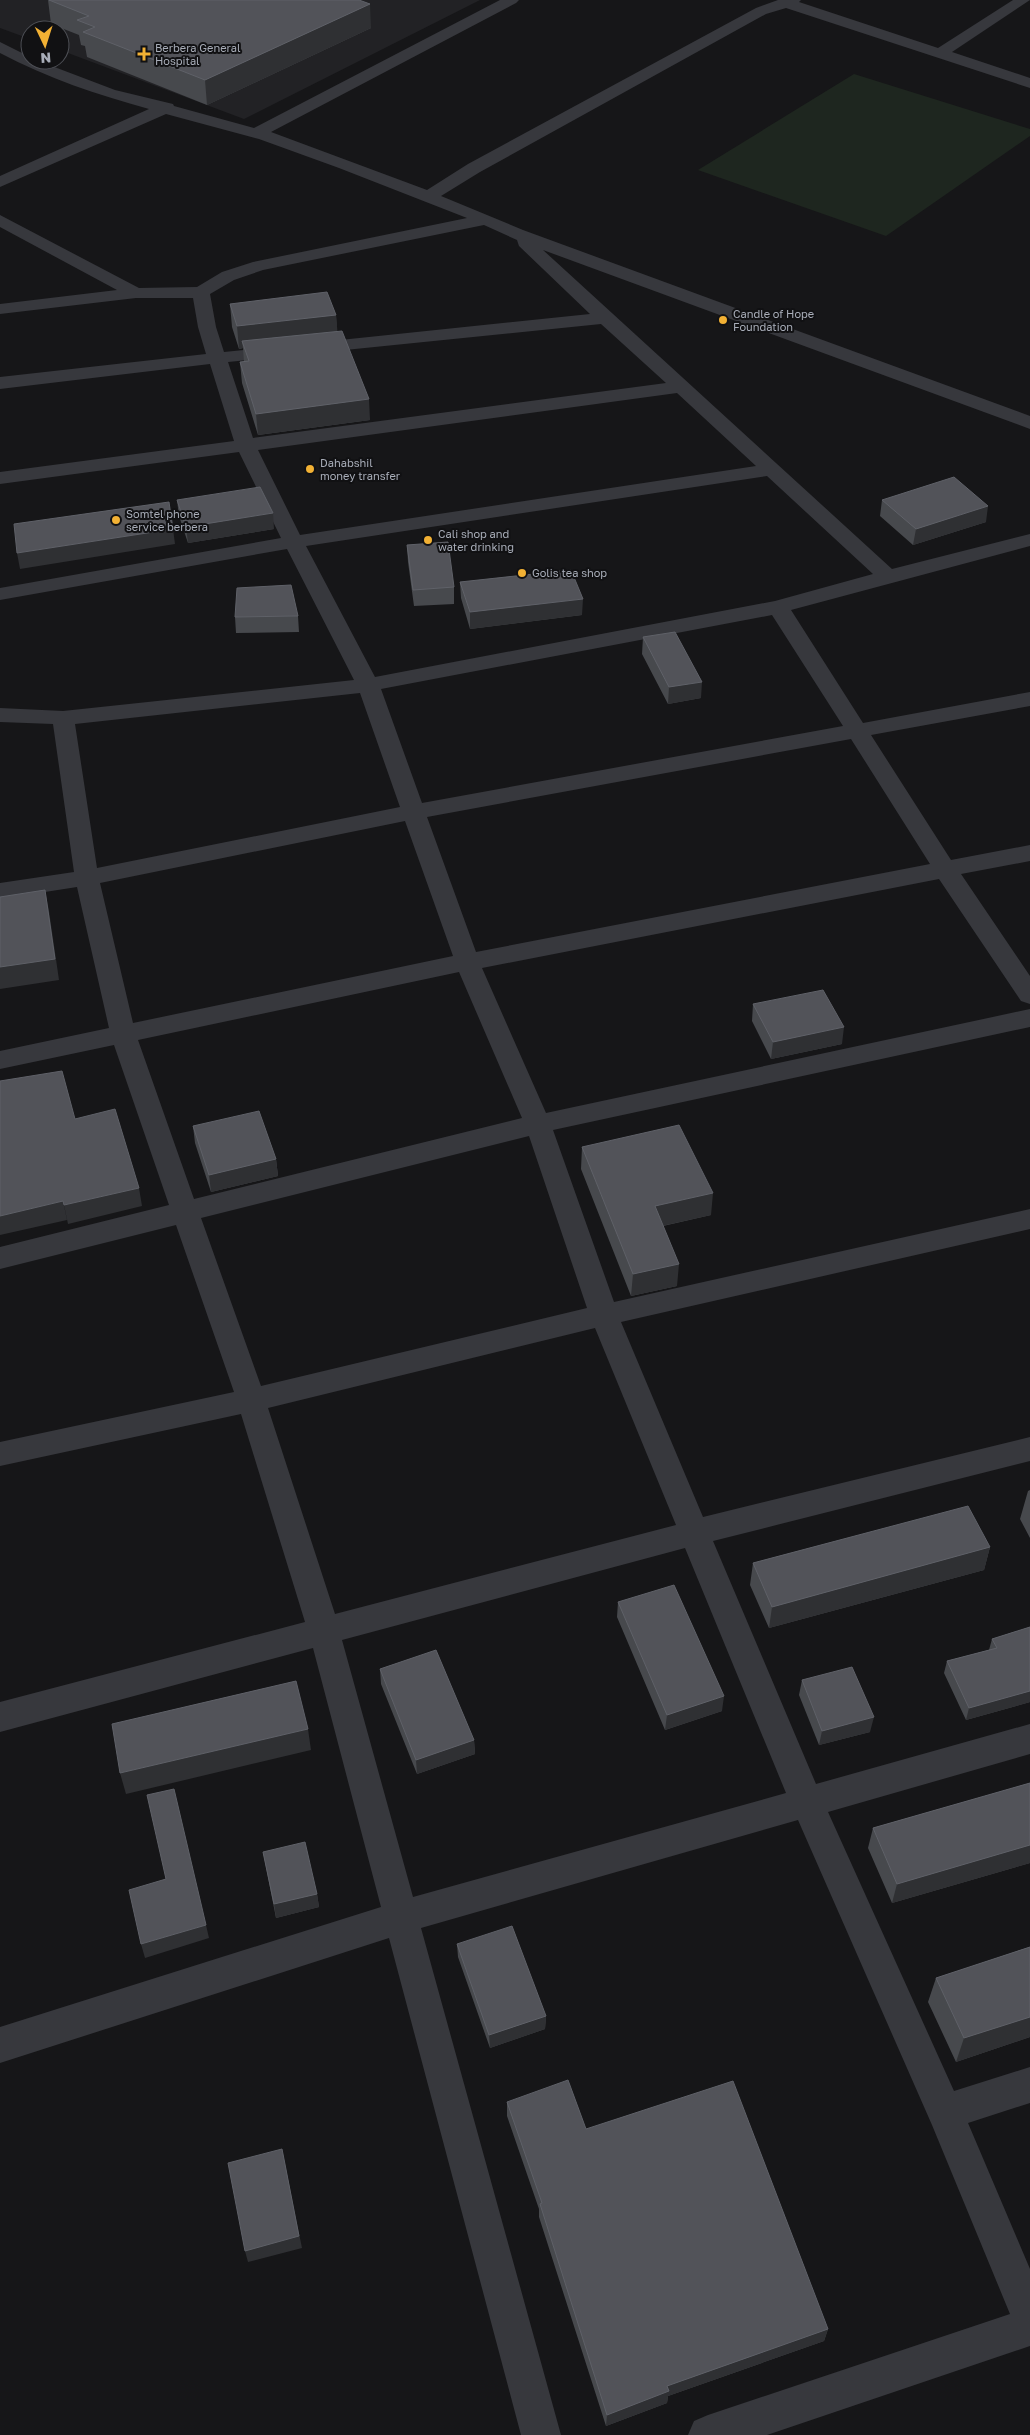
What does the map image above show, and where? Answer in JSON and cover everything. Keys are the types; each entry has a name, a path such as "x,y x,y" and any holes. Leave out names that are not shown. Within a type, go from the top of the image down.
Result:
{"street":[{"path":"257,133 511,0"},
{"path":"428,196 474,168 761,11 790,1 939,54 1030,83"},
{"path":"939,54 1018,3"},
{"path":"742,4 761,11"},
{"path":"0,48 34,65 109,93 167,107 257,133 428,196 486,219 517,234 1030,423"},
{"path":"0,182 167,107"},
{"path":"0,309 136,293 200,292 228,276 259,266 486,219"},
{"path":"0,220 136,293"},
{"path":"517,234 605,318 888,576"},
{"path":"200,292 202,306 245,444 293,542 368,685 467,962 538,1124 604,1315 693,1533 806,1800 945,2112 1030,2315"},
{"path":"0,383 218,358 605,318"},
{"path":"0,478 682,387"},
{"path":"0,594 293,542 770,470"},
{"path":"0,715 63,718 368,685 778,607 888,576 1030,540"},
{"path":"778,607 946,871 1030,995"},
{"path":"0,891 88,878 414,812 1030,699"},
{"path":"63,718 88,878 124,1034 251,1400 324,1630 541,2435"},
{"path":"0,1060 467,962 946,871 1030,853"},
{"path":"0,1258 538,1124 1030,1018"},
{"path":"0,1454 251,1400 604,1315 1030,1219"},
{"path":"0,1717 693,1533 1030,1449"},
{"path":"0,2045 402,1917 806,1800 1030,1739"},
{"path":"945,2112 1030,2084"},
{"path":"708,2435 1030,2327"}],"shaded area":[{"path":"0,0 480,0 244,119 70,54 70,20 20,20 20,35 0,28"},
{"path":"854,74 1030,129 1030,136 886,236 698,170"}],"building":[{"path":"49,0 359,0 370,4 205,80 83,32 95,27 77,20 89,16"},
{"path":"327,292 336,315 237,326 230,304"},
{"path":"342,331 369,399 256,414 240,362 249,361 242,341"},
{"path":"954,477 988,506 916,529 882,500"},
{"path":"260,487 273,513 186,527 177,500"},
{"path":"169,502 173,529 17,553 14,524"},
{"path":"448,542 454,587 413,590 407,545"},
{"path":"571,570 583,599 470,612 460,582"},
{"path":"291,585 298,616 235,617 237,588"},
{"path":"675,632 702,682 669,687 643,637"},
{"path":"45,890 55,959 0,967 0,897"},
{"path":"823,990 844,1027 773,1042 753,1004"},
{"path":"62,1071 75,1119 115,1109 139,1188 64,1205 63,1201 0,1216 0,1081"},
{"path":"259,1111 276,1159 209,1175 193,1126"},
{"path":"679,1125 713,1193 655,1206 679,1264 633,1274 582,1147"},
{"path":"968,1506 990,1547 772,1607 753,1563"},
{"path":"674,1585 724,1696 667,1715 618,1602"},
{"path":"1030,1627 1030,1691 969,1708 947,1661 997,1648 992,1639"},
{"path":"436,1650 474,1740 416,1760 380,1669"},
{"path":"852,1667 874,1717 822,1731 802,1680"},
{"path":"296,1681 308,1729 120,1773 112,1724"},
{"path":"1030,1783 1030,1845 897,1884 873,1828"},
{"path":"174,1789 206,1925 141,1944 129,1890 166,1879 147,1795"},
{"path":"305,1842 317,1894 274,1904 263,1852"},
{"path":"512,1926 546,2016 489,2035 457,1944"},
{"path":"1030,1947 1030,2017 964,2038 936,1978"},
{"path":"568,2080 586,2129 733,2081 828,2329 667,2386 669,2391 607,2415 540,2204 542,2203 507,2102"},
{"path":"282,2149 299,2236 245,2251 228,2163"}],"place":[{"name":"Berbera General Hospital","path":"144,54"},
{"name":"Candle of Hope Foundation","path":"723,320"},
{"name":"Dahabshil money transfer","path":"310,469"},
{"name":"Somtel phone service berbera","path":"116,520"},
{"name":"Cali shop and water drinking","path":"428,540"},
{"name":"Golis tea shop","path":"522,573"}]}
